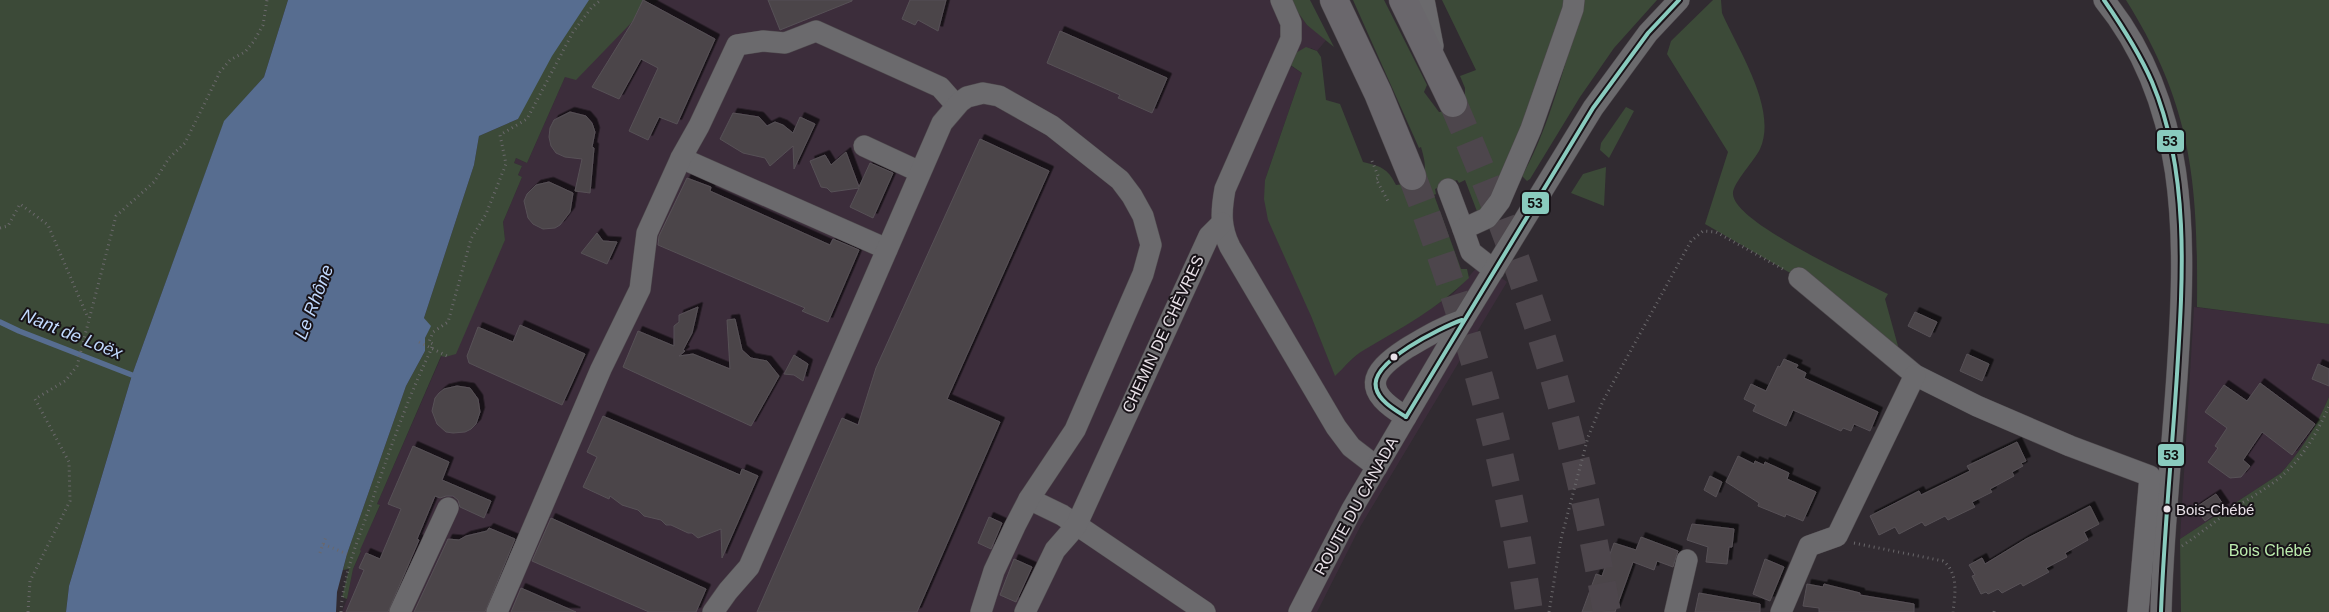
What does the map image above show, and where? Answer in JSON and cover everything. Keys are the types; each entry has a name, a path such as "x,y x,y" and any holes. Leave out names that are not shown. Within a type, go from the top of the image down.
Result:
{"highway":[{"path":"1334,0 1378,93 1412,176"},
{"path":"1403,0 1453,104"}],"street":[{"path":"1281,0 1291,23 1291,39 1225,189 1221,214 1222,223 1230,247 1336,427 1350,447 1377,467"},
{"path":"1424,0 1436,67"},
{"path":"1463,229 1487,218 1500,201 1531,129 1573,9 1574,0"},
{"name":"ROUTE DU CANADA","path":"1299,612 1322,565 1462,320 1602,95 1648,33 1679,0"},
{"path":"2104,0 2136,47 2160,99 2172,146 2180,204 2181,321 2172,471 2163,556 2161,612"},
{"path":"496,612 601,369 640,289 647,232 737,45 763,41 784,43 816,32 940,87 956,105"},
{"path":"713,612 728,590 749,566 942,123 956,105 975,94 993,94 1052,126 1120,180 1132,196 1149,234 1149,257 1075,430 1029,499 994,571 981,612"},
{"path":"864,146 920,172"},
{"path":"681,158 887,249"},
{"path":"1448,189 1471,252 1494,270"},
{"name":"CHEMIN DE CHÈVRES","path":"1025,612 1055,550 1076,526 1209,236 1222,223"},
{"path":"1799,278 1915,375 1976,406 2070,446 2150,476 2138,612"},
{"path":"1406,417 1385,403 1379,395 1375,384 1379,371 1389,360 1441,327 1462,320"},
{"path":"1781,612 1809,546 1837,536 1915,375"},
{"path":"1029,499 1062,515 1205,612"},
{"path":"400,612 448,508"},
{"path":"1675,612 1687,560"}],"path":[{"path":"28,612 30,581 70,500 69,462 34,399 65,381 77,366 116,216 154,182 169,158 185,142 220,72 230,60 245,52 254,41 263,25 267,0"},
{"path":"341,612 344,585 356,544 407,400 430,352 433,344 429,342 433,332 448,322 471,240 486,214 506,164 500,135 526,119 573,32 592,7 601,0"},
{"path":"1372,161 1379,178 1376,179 1389,203"},
{"path":"0,228 8,226 20,204 48,225 89,319"},
{"path":"1549,612 1561,540 1588,437 1603,401 1691,240 1704,231 1716,232 1799,278"},
{"path":"419,342 448,356"},
{"path":"2178,549 2228,512 2269,486 2290,469 2304,453 2320,427 2329,406"},
{"path":"1837,536 1852,542 1943,561 1953,575 1955,585 1954,612"},
{"path":"320,553 326,537"},
{"path":"323,544 347,554"}],"shaded area":[{"path":"643,0 653,5 659,0 1289,0 1307,25 1327,39 1317,51 1311,48 1289,65 1302,73 1265,180 1311,316 1335,375 1362,350 1403,327 1453,294 1481,263 1507,282 1360,527 1317,612 342,612 347,599 353,569 361,552 359,550 380,506 377,504 442,355 445,357 505,240 503,222 522,177 518,175 522,166 514,163 516,158 527,163 565,77 633,21"},
{"path":"2194,307 2329,324 2329,397 2317,424 2281,473 2180,539"}],"green space":[{"path":"0,0 288,0 264,77 224,122 132,375 69,586 66,612 0,612"},
{"path":"568,0 643,0 633,21 576,80 565,77 527,163 516,158 514,163 522,166 518,175 522,177 503,222 505,240 456,354 445,357 441,356 377,504 380,505 353,569 347,599 342,597 349,569 343,570 347,554 406,386 425,351 425,338 430,326 424,318 474,165 479,136 518,119"},
{"path":"1289,0 1310,0 1334,47 1307,25"},
{"path":"1353,0 1384,0 1427,85 1424,92 1439,112 1451,111 1465,103 1465,88 1460,76 1476,70 1442,0 1566,0 1524,122 1490,201 1478,214 1465,180 1459,183 1457,180 1435,189 1436,194 1434,195 1461,269 1467,269 1469,278 1432,308 1360,353 1335,376 1311,316 1268,220 1264,199 1265,180 1302,73 1289,64 1294,54 1306,47 1317,51 1321,57 1326,100 1340,104 1363,162 1387,171 1396,185 1419,179 1422,176 1425,165 1421,147 1419,148"},
{"path":"1582,0 1657,0 1614,48 1580,97 1527,181 1522,176 1549,116 1582,10"},
{"path":"1713,0 1721,0 1722,13 1754,80 1764,116 1764,133 1760,149 1736,184 1734,190 1733,194 1739,206 1775,235 1827,264 1888,294 1885,299 1901,357 1799,278 1705,224 1728,152 1667,54 1671,41"},
{"path":"2126,0 2329,0 2329,324 2197,307 2196,223 2193,184 2187,148 2166,76"},
{"path":"1626,107 1634,111 1609,158 1600,150 1601,143"},
{"path":"1606,167 1604,206 1571,193 1583,174"},
{"name":"Bois Chébé","path":"2329,397 2329,612 2181,612 2180,539 2281,473 2308,437"}],"water":[{"name":"Le Rhône","path":"288,0 589,0 552,56 518,119 479,136 474,165 424,318 431,326 425,338 425,351 406,386 347,554 337,592 336,612 66,612 69,586 132,375 224,121 264,77"}],"building":[{"path":"643,0 715,39 677,124 659,117 648,140 629,131 658,68 641,59 619,99 592,87 633,21"},
{"path":"768,0 852,0 852,1 780,30"},
{"path":"910,0 946,0 938,31 918,20 915,25 902,19"},
{"path":"1060,31 1167,78 1152,113 1118,98 1120,95 1047,63"},
{"path":"570,112 586,116 592,123 595,132 592,147 594,148 590,193 575,191 582,159 565,157 556,153 551,146 550,128 554,120"},
{"path":"733,113 759,117 767,126 775,122 783,125 793,133 800,117 815,124 794,169 793,146 770,166 765,158 743,153 720,139"},
{"path":"980,139 1049,171 947,399 1000,422 917,612 757,612 842,418 858,425 876,368"},
{"path":"846,152 859,187 870,163 893,173 873,218 850,207 859,188 831,192 827,188 821,187 810,161 825,155 831,165"},
{"path":"687,178 711,187 710,191 830,245 833,239 859,250 828,322 802,311 805,308 658,245 659,236"},
{"path":"549,182 573,193 570,212 560,225 555,228 543,229 533,224 528,218 524,201 527,194 536,185"},
{"path":"597,233 603,241 617,242 607,264 581,253"},
{"path":"698,307 692,333 683,350 685,351 679,356 693,354 730,369 727,320 735,319 742,350 751,358 767,361 779,376 751,426 623,367 638,331 674,346 674,326 679,322 679,315"},
{"path":"1915,312 1937,322 1930,337 1908,326"},
{"path":"520,325 585,354 562,405 469,363 467,356 478,327 513,342"},
{"path":"1967,354 1989,364 1982,381 1960,371"},
{"path":"794,355 808,364 803,381 794,375 784,374"},
{"path":"1784,359 1798,365 1796,368 1806,373 1804,378 1878,412 1870,431 1854,424 1851,431 1843,428 1841,431 1793,410 1786,426 1753,411 1756,405 1744,399 1751,384 1766,391 1778,366 1780,367"},
{"path":"2318,364 2329,369 2329,386 2312,379"},
{"path":"2260,383 2315,424 2292,455 2262,432 2243,460 2250,466 2241,477 2230,478 2208,462 2218,448 2215,446 2227,428 2205,412 2224,385 2247,401"},
{"path":"457,386 470,388 478,399 480,412 476,424 471,429 465,432 446,432 437,424 432,411 435,398 444,389"},
{"path":"603,416 740,475 742,469 758,476 722,558 721,529 698,538 692,533 666,525 661,520 644,516 638,510 622,505 610,496 609,499 583,487 597,457 587,452"},
{"path":"2017,442 2026,461 2021,463 2023,466 2012,472 2014,476 1990,489 1992,492 1972,502 1975,507 1948,520 1945,516 1925,526 1922,522 1899,534 1895,527 1879,535 1870,516 1919,491 1921,495 1970,471 1967,466"},
{"path":"413,446 449,462 442,480 491,501 484,518 460,507 458,500 453,496 440,498 435,496 417,539 419,540 388,612 346,612 364,570 359,568 366,553 380,559 401,509 388,504"},
{"path":"1738,456 1754,464 1755,461 1764,465 1765,462 1789,473 1787,479 1816,492 1803,521 1786,514 1785,517 1758,506 1759,503 1726,482"},
{"path":"1710,476 1722,482 1716,497 1704,490"},
{"path":"2216,494 2225,507 2205,521 2195,508"},
{"path":"2090,506 2099,524 2084,532 2088,540 2065,553 2067,557 2046,568 2049,572 2023,586 2021,583 2002,593 1998,589 1988,594 1986,592 1981,594 1972,576 1975,575 1969,565 1982,558 1985,564 2026,539"},
{"path":"989,517 1002,523 991,549 978,543"},
{"path":"551,518 706,589 696,612 649,612 532,561"},
{"path":"1692,524 1734,529 1732,547 1729,547 1727,564 1706,562 1708,547 1687,540"},
{"path":"489,528 515,539 485,612 414,612 448,539 459,540 466,536 487,531"},
{"path":"1641,537 1678,551 1673,567 1657,561 1654,570 1633,562 1615,612 1582,612 1596,574 1602,576 1614,543 1636,550"},
{"path":"1014,559 1032,567 1016,602 1000,595"},
{"path":"1765,559 1784,567 1770,601 1753,594"},
{"path":"1807,584 1823,587 1824,584 1860,593 1860,595 1914,604 1914,612 1819,612 1819,608 1803,606"},
{"path":"521,588 576,612 511,612"},
{"path":"1699,593 1760,604 1760,612 1695,612"}],"waterway":[{"name":"Nant de Loëx","path":"0,322 132,375"}],"tunnel":[{"path":"1453,103 1510,245 1540,332 1563,411 1583,491 1607,612"},
{"path":"1412,176 1450,283 1483,391 1509,500 1529,612"}],"transit line":[{"name":"53","path":"1406,417 1593,108 1648,33 1679,0"},
{"name":"53","path":"2104,0 2142,60 2152,82 2164,116 2173,152 2178,189 2182,263 2181,301 2161,612"},
{"name":"53","path":"1406,417 1380,397 1376,388 1377,378 1384,367 1409,347 1439,330 1462,320"}],"place":[{"name":"Bois-Chébé","path":"2167,509"}]}
